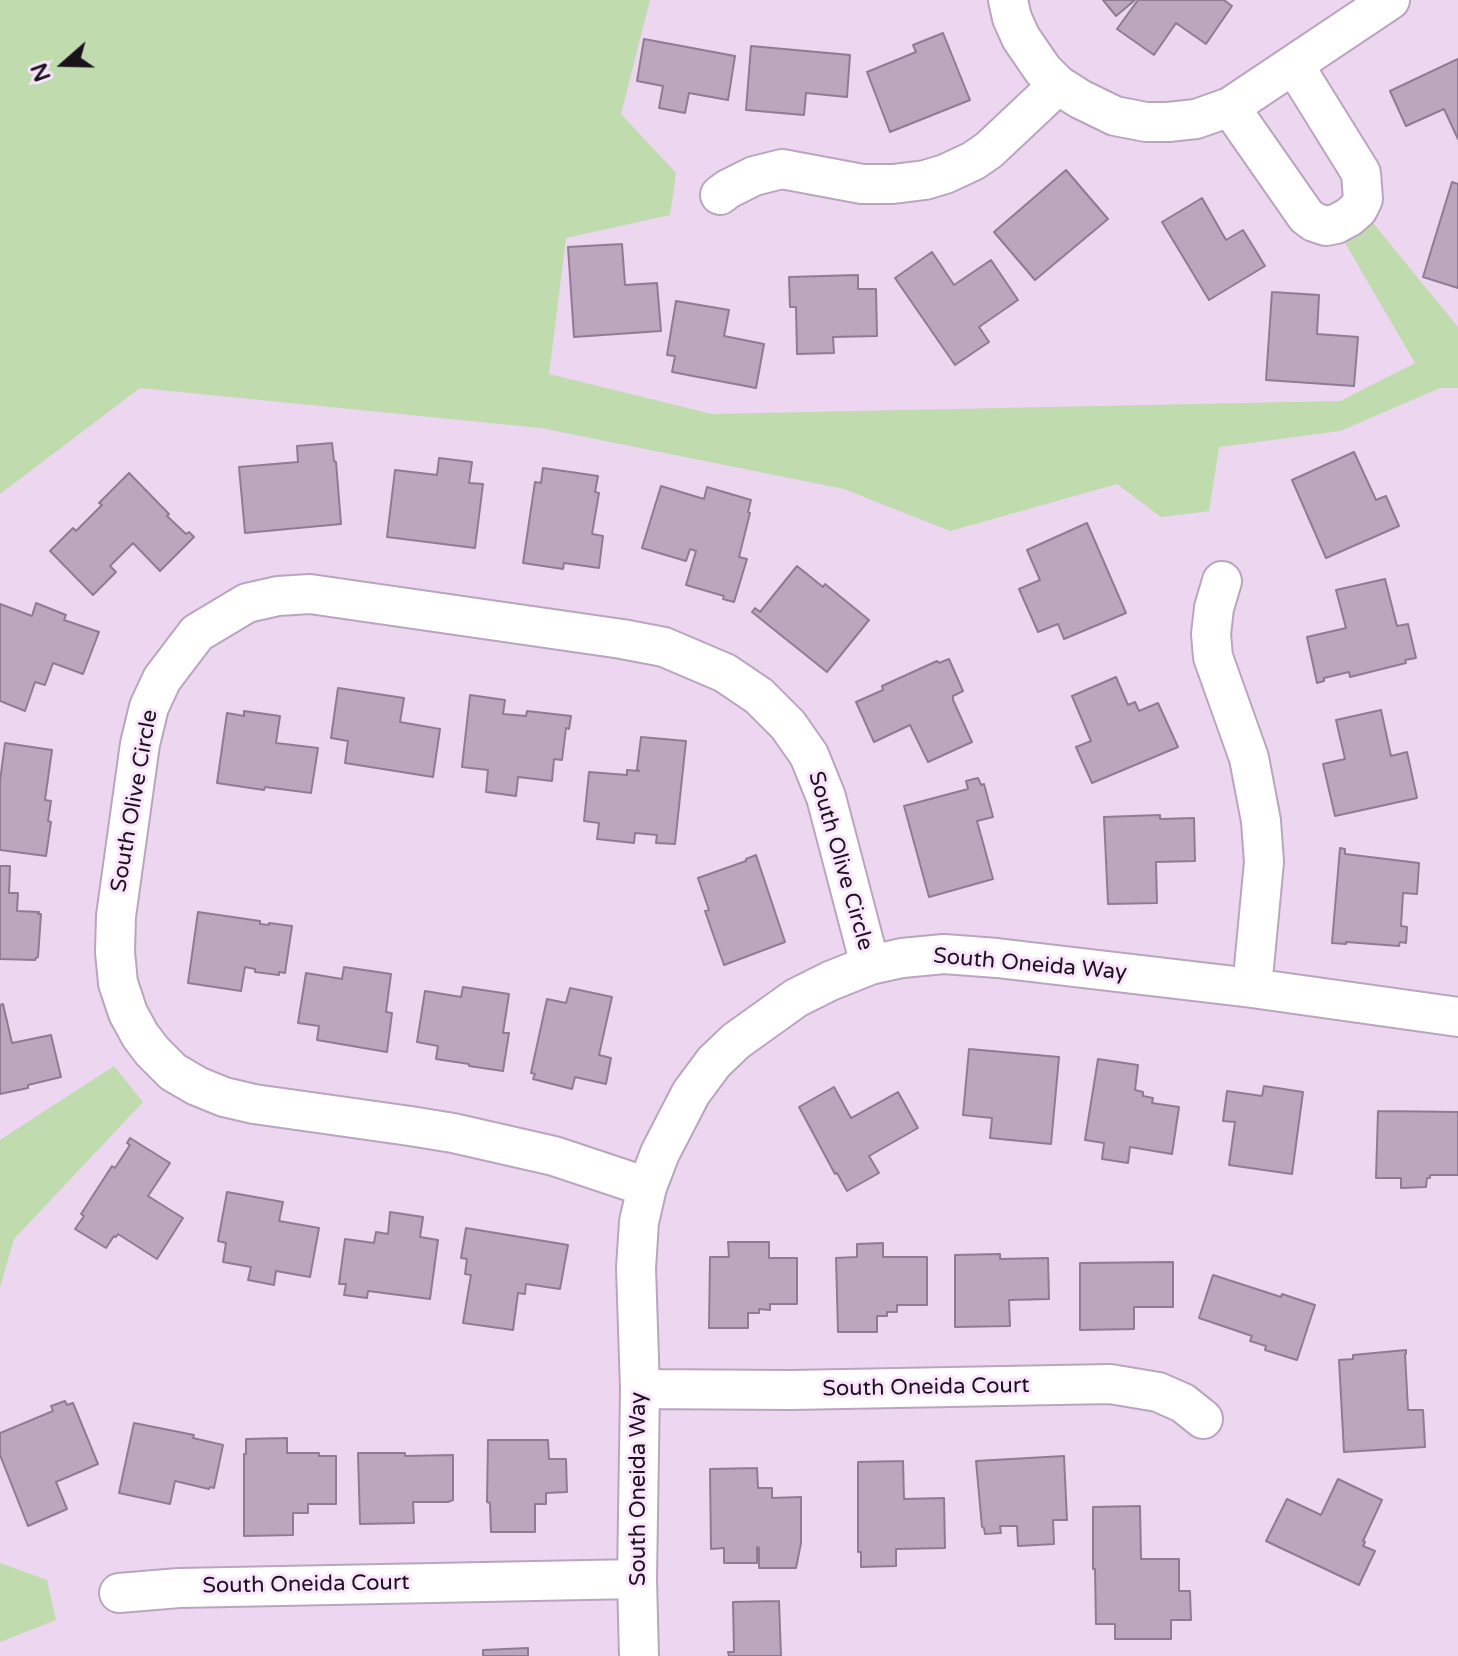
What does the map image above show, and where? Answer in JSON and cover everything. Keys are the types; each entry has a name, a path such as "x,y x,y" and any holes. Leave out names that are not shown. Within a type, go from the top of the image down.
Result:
{"street":[{"path":"1008,0 1021,38 1043,70 1058,85 1115,116 1146,122 1196,119 1230,107 1390,0"},
{"path":"1230,107 1306,216 1326,226 1349,217 1363,199 1361,173 1294,65"},
{"path":"720,195 754,176 782,169 862,184 893,184 945,174 989,150 1058,85"},
{"path":"1222,581 1214,608 1211,634 1213,657 1249,758 1261,821 1264,862 1252,988"},
{"name":"South Olive Circle","path":"647,1187 554,1156 477,1138 224,1097 173,1072 152,1051 128,1013 118,983 116,916 140,744 149,707 162,679 197,633 247,603 278,596 310,594 664,647 725,673 759,696 788,725 809,755 826,797 870,965"},
{"name":"South Oneida Way","path":"639,1656 640,1389 636,1268 639,1222 647,1187 660,1153 691,1093 714,1062 736,1041 796,998 830,981 870,965 944,954 1252,988 1458,1017"},
{"name":"South Oneida Court","path":"640,1389 791,1390 1110,1384 1158,1392 1183,1403 1203,1419"},
{"name":"South Oneida Court","path":"119,1593 179,1588 637,1579"}],"green space":[{"path":"0,0 650,0 621,114 676,173 670,215 566,238 549,374 712,414 1340,401 1415,363 1344,241 1373,223 1458,327 1458,388 1440,388 1340,431 1219,447 1209,511 1161,517 1117,484 950,531 844,489 541,428 140,388 0,494"},
{"path":"114,1066 143,1102 14,1239 0,1287 0,1140"},
{"path":"0,1563 47,1580 56,1620 0,1642"}],"building":[{"path":"1103,0 1135,0 1116,16"},
{"path":"1138,0 1224,0 1232,6 1206,44 1176,23 1154,55 1117,29"},
{"path":"943,33 970,100 890,132 867,72 916,52 913,45"},
{"path":"644,39 735,56 728,100 689,93 685,113 659,108 663,86 637,81"},
{"path":"751,46 850,55 847,97 806,93 804,115 746,110"},
{"path":"1458,59 1458,139 1444,109 1406,126 1390,91"},
{"path":"1066,170 1108,219 1035,280 994,232"},
{"path":"1452,182 1458,184 1458,288 1423,277"},
{"path":"1202,198 1226,240 1243,230 1265,266 1209,300 1162,222"},
{"path":"622,244 625,285 657,283 661,331 574,337 568,247"},
{"path":"932,252 954,285 991,260 1018,300 979,327 989,342 955,365 895,278"},
{"path":"858,275 858,289 876,289 877,336 833,337 834,353 797,354 796,307 790,307 789,277"},
{"path":"1272,292 1319,295 1317,334 1358,337 1354,386 1266,380"},
{"path":"676,301 729,310 724,336 764,344 756,388 672,372 675,356 667,355"},
{"path":"332,443 341,524 245,533 239,467 298,462 297,446"},
{"path":"1354,452 1376,500 1386,496 1399,526 1326,558 1292,480"},
{"path":"439,458 472,462 469,483 483,484 475,548 387,537 395,470 437,475"},
{"path":"543,468 598,476 595,492 599,493 592,534 603,536 599,568 564,563 563,569 523,563 535,482 541,483"},
{"path":"129,473 169,514 167,516 186,534 189,532 194,537 160,571 133,543 110,566 116,572 93,595 50,551 73,528 76,531"},
{"path":"661,486 704,499 707,487 751,500 739,557 747,559 734,602 686,585 696,551 690,549 686,561 642,548"},
{"path":"1087,523 1126,613 1064,639 1058,624 1038,632 1019,589 1040,580 1027,550"},
{"path":"797,566 823,587 825,584 869,620 827,672 752,612 755,608 760,612"},
{"path":"1385,579 1397,626 1408,624 1416,658 1350,677 1349,672 1324,678 1324,681 1317,683 1307,637 1346,628 1336,590"},
{"path":"36,603 66,615 64,620 99,632 83,674 53,663 45,685 35,682 25,711 0,701 0,604 32,616"},
{"path":"949,659 963,691 953,696 953,700 972,742 928,762 910,725 874,742 856,702 883,690 882,686 937,661"},
{"path":"1116,677 1128,705 1135,702 1139,711 1158,703 1178,747 1092,783 1076,747 1091,741 1072,696"},
{"path":"338,688 404,698 400,722 440,729 433,777 345,763 348,741 331,738"},
{"path":"470,695 505,700 503,714 526,716 527,711 571,716 569,729 566,728 562,760 554,759 552,781 518,777 516,796 486,792 488,770 462,767"},
{"path":"1381,710 1391,756 1407,752 1417,798 1335,816 1323,764 1345,759 1336,720"},
{"path":"244,711 280,716 276,743 318,748 311,793 217,783 227,713 244,716"},
{"path":"641,737 686,741 675,844 656,843 657,835 635,833 634,843 597,839 599,823 584,821 589,772 627,775 627,770 639,771"},
{"path":"5,743 52,750 45,800 51,801 46,856 0,850 0,781"},
{"path":"978,778 981,785 984,784 993,817 977,821 993,879 929,897 904,806 968,789 966,781"},
{"path":"1160,815 1160,819 1194,818 1195,861 1156,862 1157,903 1108,904 1104,817"},
{"path":"1340,848 1345,849 1345,854 1419,863 1417,894 1403,893 1401,926 1407,927 1406,943 1400,942 1399,946 1332,943"},
{"path":"756,855 785,942 724,965 705,911 709,910 698,878"},
{"path":"0,866 10,866 9,893 18,893 17,911 41,914 38,957 35,960 0,959"},
{"path":"198,912 260,921 260,924 292,926 285,973 255,972 255,969 245,967 241,991 188,983"},
{"path":"344,967 391,974 386,1012 392,1013 387,1052 317,1040 319,1026 298,1023 306,973 342,979"},
{"path":"463,987 509,994 503,1033 509,1033 503,1071 436,1059 438,1046 417,1042 425,991 461,997"},
{"path":"570,988 612,997 599,1055 611,1058 606,1084 575,1077 572,1089 533,1079 535,1074 531,1073 547,999 566,1003"},
{"path":"3,1004 12,1043 51,1035 61,1077 0,1094 0,1005"},
{"path":"969,1049 1059,1057 1051,1144 990,1138 992,1118 963,1115"},
{"path":"1098,1059 1138,1065 1135,1090 1153,1098 1152,1103 1179,1107 1172,1154 1130,1147 1128,1163 1102,1159 1104,1143 1085,1140"},
{"path":"1264,1086 1303,1092 1292,1174 1229,1165 1235,1122 1223,1121 1227,1091 1262,1096"},
{"path":"834,1087 851,1118 898,1092 918,1128 869,1156 879,1173 847,1191 799,1107"},
{"path":"1378,1111 1458,1112 1458,1175 1430,1175 1426,1187 1401,1188 1401,1178 1376,1178"},
{"path":"130,1138 170,1163 148,1196 183,1218 157,1259 118,1234 106,1248 75,1229 84,1216 81,1214 112,1166 115,1168 130,1145 127,1143"},
{"path":"227,1192 283,1202 279,1221 319,1228 310,1277 276,1271 274,1285 248,1280 251,1267 223,1262 226,1243 218,1241"},
{"path":"390,1212 423,1217 420,1237 438,1240 430,1299 368,1291 367,1298 344,1295 346,1284 339,1284 345,1239 374,1243 376,1232 388,1234"},
{"path":"466,1228 568,1245 560,1289 526,1284 525,1294 518,1293 513,1330 463,1323 471,1275 465,1274 467,1259 461,1258"},
{"path":"728,1242 769,1242 769,1258 797,1258 797,1304 770,1304 770,1310 759,1309 759,1313 748,1313 748,1328 709,1328 710,1257 729,1257"},
{"path":"883,1243 883,1257 927,1257 927,1305 897,1305 897,1312 877,1316 877,1332 838,1332 836,1258 857,1257 857,1244"},
{"path":"1000,1254 1000,1259 1048,1258 1049,1299 1009,1300 1010,1326 955,1327 955,1255"},
{"path":"1173,1262 1173,1307 1134,1307 1134,1329 1080,1330 1080,1263"},
{"path":"1213,1275 1315,1305 1297,1360 1265,1350 1266,1346 1250,1341 1252,1336 1199,1318"},
{"path":"1406,1350 1408,1410 1423,1410 1425,1447 1344,1452 1339,1360 1353,1359 1353,1355"},
{"path":"65,1401 67,1405 73,1403 98,1464 56,1482 67,1509 28,1526 0,1455 0,1433 53,1411 51,1406"},
{"path":"134,1423 194,1435 193,1438 223,1445 214,1488 175,1481 170,1504 119,1493"},
{"path":"287,1438 287,1453 336,1456 336,1504 308,1504 308,1513 293,1513 293,1535 244,1536 246,1439"},
{"path":"488,1440 548,1440 549,1459 566,1459 567,1492 546,1493 546,1504 535,1504 535,1532 491,1532 490,1503 487,1502"},
{"path":"358,1453 453,1455 453,1500 413,1502 414,1523 360,1524"},
{"path":"1064,1456 1067,1520 1053,1520 1054,1544 1018,1546 1017,1526 1000,1526 1001,1533 985,1534 976,1461"},
{"path":"903,1461 904,1499 944,1498 945,1548 896,1549 896,1566 861,1567 861,1552 858,1552 858,1462"},
{"path":"757,1468 758,1488 772,1488 772,1498 801,1497 801,1543 796,1568 759,1568 757,1547 757,1563 724,1563 724,1548 711,1549 710,1469"},
{"path":"1338,1479 1382,1500 1363,1541 1363,1546 1375,1551 1359,1585 1266,1541 1287,1499 1321,1515"},
{"path":"1140,1506 1141,1559 1179,1559 1179,1591 1190,1591 1191,1620 1171,1620 1171,1639 1115,1639 1115,1624 1096,1624 1093,1507"},
{"path":"779,1601 781,1656 729,1656 728,1652 734,1652 733,1602"},
{"path":"528,1648 528,1656 483,1656 483,1650"}]}
